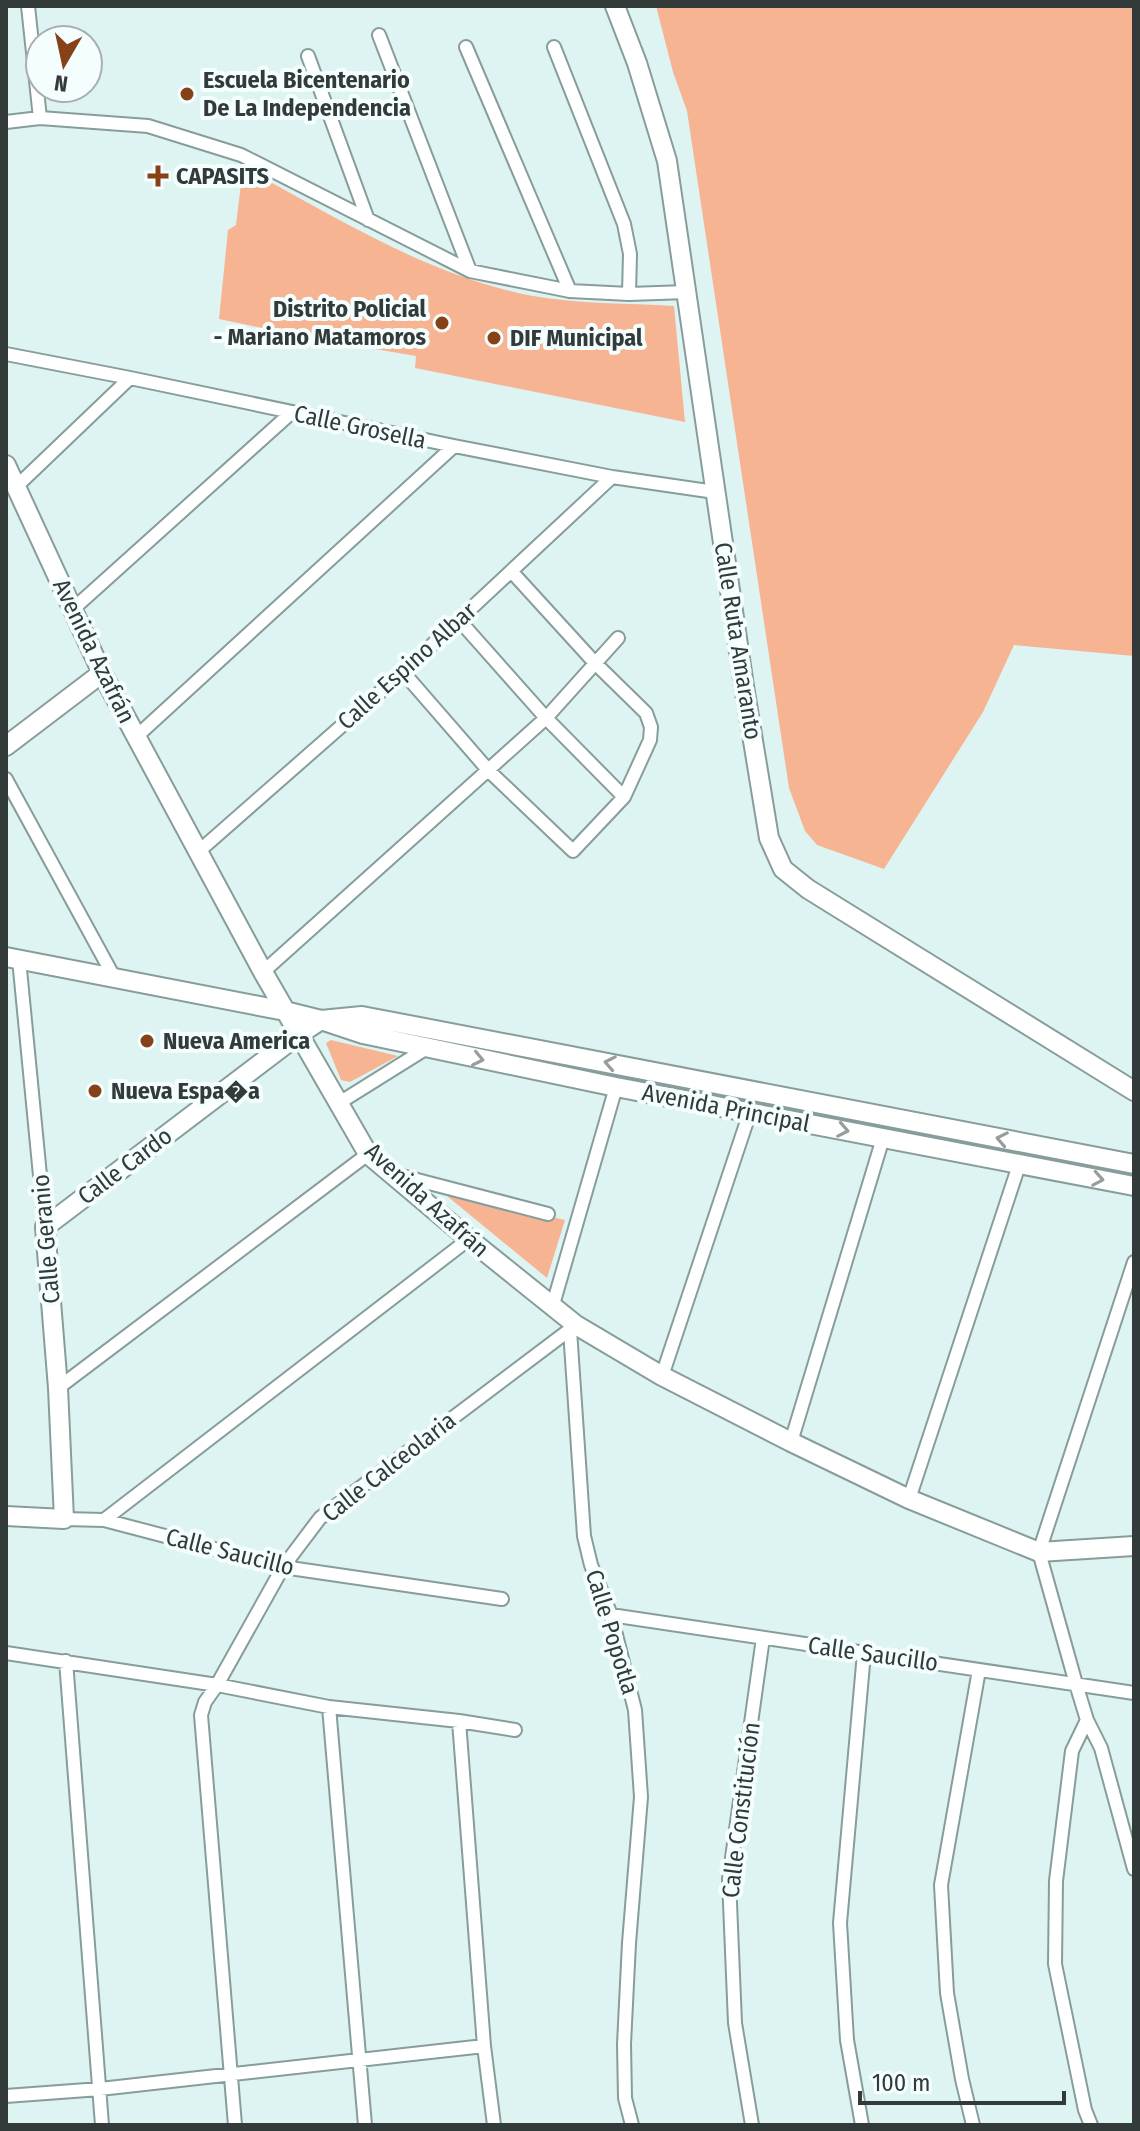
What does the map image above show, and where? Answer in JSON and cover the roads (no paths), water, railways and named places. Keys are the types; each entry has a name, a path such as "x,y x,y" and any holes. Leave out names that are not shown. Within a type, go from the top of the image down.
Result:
{"street":[{"path":"28,6 40,118"},
{"name":"Calle Ruta Amaranto","path":"615,6 637,63 667,161 744,686 769,838 783,869 808,889 1134,1091"},
{"path":"379,35 470,271"},
{"path":"466,47 570,291"},
{"path":"554,47 624,224 630,254 629,294"},
{"path":"308,56 368,220"},
{"path":"6,122 40,118 148,126 241,155 470,271 570,291 629,294 687,292"},
{"name":"Calle Grosella","path":"6,354 612,477 715,492"},
{"path":"17,486 130,378"},
{"path":"72,610 291,413"},
{"path":"137,736 454,446"},
{"name":"Avenida Azafrán","path":"6,465 102,673 263,972 368,1154 573,1328 662,1376 909,1499 1039,1552 1134,1546"},
{"name":"Calle Espino Albar","path":"198,852 403,672 612,477"},
{"path":"403,672 489,771 573,851 624,797 650,740 651,727 646,713 595,663 511,571"},
{"path":"459,620 546,718 624,797"},
{"path":"263,972 546,718 618,638"},
{"path":"6,746 102,673"},
{"path":"6,779 114,977"},
{"name":"Avenida Principal","path":"12,958 285,1011 363,1034 616,1087 1134,1186"},
{"name":"Calle Geranio","path":"12,958 45,1227 58,1388 64,1519"},
{"name":"Avenida Principal","path":"321,1020 362,1016 1134,1164"},
{"name":"Calle Cardo","path":"45,1227 321,1020"},
{"path":"339,1103 427,1048"},
{"path":"552,1308 616,1087"},
{"path":"662,1376 750,1112"},
{"path":"791,1442 883,1138"},
{"path":"58,1388 368,1154"},
{"path":"909,1499 1019,1165"},
{"path":"392,1174 548,1214"},
{"path":"104,1520 469,1239"},
{"path":"1134,1262 1039,1552 1087,1720 1101,1748 1134,1869"},
{"name":"Calle Calceolaria","path":"235,2125 201,1715 205,1702 283,1567 320,1518 573,1328"},
{"name":"Calle Popotla","path":"573,1328 584,1536 591,1565 611,1615 635,1710 641,1797 624,2044 625,2098 632,2125"},
{"name":"Calle Saucillo","path":"6,1516 104,1520 283,1567 502,1599"},
{"name":"Calle Saucillo","path":"611,1615 1134,1693"},
{"name":"Calle Constitución","path":"752,2125 735,2023 729,1879 763,1638"},
{"path":"6,1653 217,1685 329,1707 515,1730"},
{"path":"862,2125 847,2040 840,1923 864,1653"},
{"path":"66,1661 102,2125"},
{"path":"973,2125 947,1993 941,1885 979,1670"},
{"path":"329,1707 365,2125"},
{"path":"1087,1720 1072,1751 1056,1881 1055,1964 1085,2110 1091,2125"},
{"path":"459,1721 484,2046 494,2125"},
{"path":"6,2096 231,2076 484,2046"}],"place":[{"name":"Escuela Bicentenario De La Independencia","path":"187,94"},
{"name":"CAPASITS","path":"158,176"},
{"name":"Distrito Policial - Mariano Matamoros","path":"442,323"},
{"name":"DIF Municipal","path":"494,338"},
{"name":"Nueva America","path":"147,1041"},
{"name":"Nueva Espa�a","path":"95,1091"}]}
